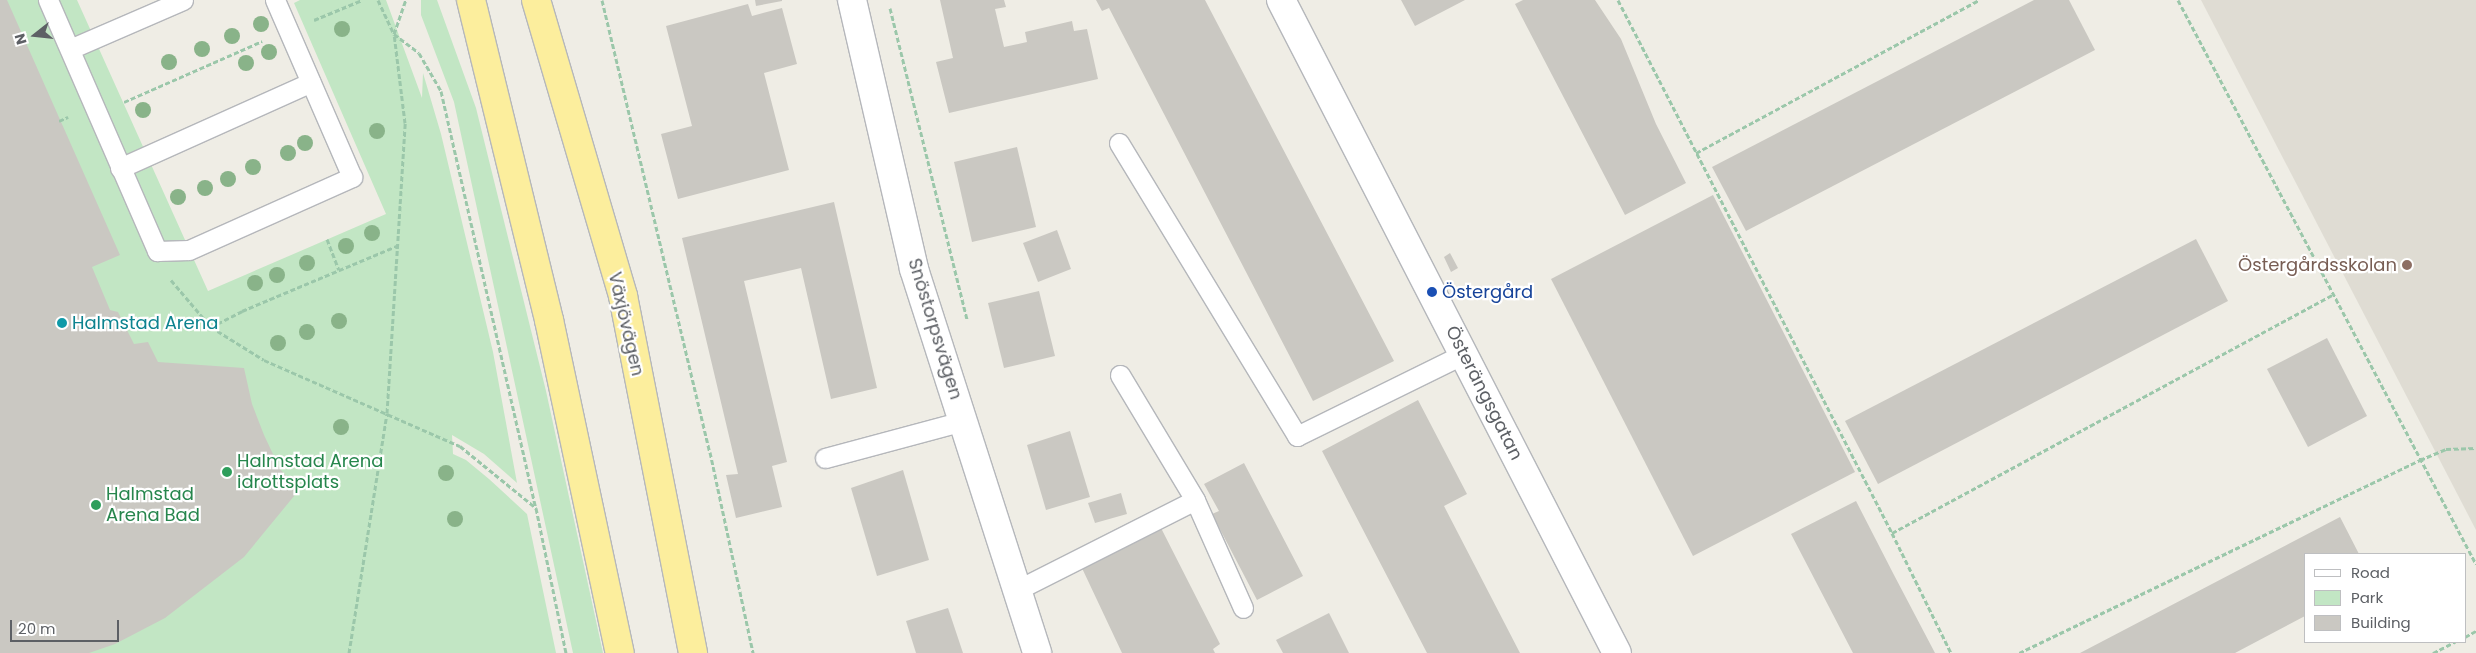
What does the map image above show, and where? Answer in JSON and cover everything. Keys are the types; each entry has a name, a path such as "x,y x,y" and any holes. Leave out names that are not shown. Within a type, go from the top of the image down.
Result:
{"highway":[{"path":"471,0 549,320 620,653"},
{"name":"Växjövägen","path":"536,0 622,296 693,653"}],"street":[{"name":"Snöstorpsvägen","path":"852,0 914,269 1037,653"},
{"name":"Österängsgatan","path":"1281,0 1617,653"}],"lane":[{"path":"48,0 157,252 189,250 352,177 275,0"},
{"path":"70,49 183,0"},
{"path":"120,168 311,82"},
{"path":"1119,143 1297,436 1464,354"},
{"path":"1120,375 1195,500 1243,608"},
{"path":"825,458 963,421"},
{"path":"1017,590 1195,500"}],"path":[{"path":"97,113 362,0"},
{"path":"349,653 387,412 404,123 394,34 378,0"},
{"path":"394,34 406,0"},
{"path":"602,0 710,452 752,653"},
{"path":"888,0 970,329"},
{"path":"1618,0 1892,533 1951,653"},
{"path":"1696,153 1979,0"},
{"path":"2178,0 2476,564"},
{"path":"394,34 419,53 441,91 536,508 566,653"},
{"path":"60,121 69,117"},
{"path":"327,240 339,270"},
{"path":"211,328 242,311 397,246"},
{"path":"164,275 171,279 211,328 264,360 387,412 460,446 536,508"},
{"path":"1892,533 2334,294"},
{"path":"2019,653 2420,460 2446,449 2476,448"},
{"path":"2433,653 2453,643"}],"shaded area":[{"name":"Östergårdsskolan","path":"2201,0 2476,0 2476,530"}],"green space":[{"name":"Halmstad Arena idrottsplats","path":"0,0 77,0 208,291 386,214 294,3 300,0 386,0 422,98 423,73 441,134 493,352 517,483 484,454 452,435 453,454 466,460 527,514 556,653 0,653"},
{"path":"421,0 437,0 476,108 546,391 603,653 573,653 454,102 421,15"}],"building":[{"name":"Halmstad Arena","path":"0,0 7,0 120,255 92,267 110,310 118,312 134,344 148,342 158,362 244,368 252,404 264,435 280,469 299,490 244,557 165,618 115,644 89,653 0,653"},
{"path":"755,0 782,0 782,1 756,6"},
{"path":"940,0 1004,0 1006,7 995,9 1004,47 1027,42 1025,32 1072,21 1074,31 1087,29 1098,79 949,113 936,62 953,58"},
{"path":"1096,0 1205,0 1394,361 1313,401 1109,8 1102,11"},
{"path":"1401,0 1465,0 1415,26"},
{"path":"1523,0 1595,0 1621,39 1656,124 1686,183 1625,215 1515,4"},
{"path":"2034,0 2069,0 2095,50 1746,231 1712,167"},
{"path":"748,4 752,16 782,8 797,64 764,73 789,170 678,199 661,134 692,126 666,26"},
{"path":"1017,147 1036,227 972,242 954,162"},
{"path":"1713,195 1855,472 1693,556 1551,279"},
{"path":"834,202 877,388 831,399 801,268 744,281 787,462 772,466 782,507 736,518 726,475 738,474 682,238"},
{"path":"1057,230 1071,269 1038,282 1023,243"},
{"path":"2196,239 2228,301 1878,484 1845,421"},
{"path":"1450,253 1458,268 1451,272 1444,257"},
{"path":"1039,291 1055,356 1004,368 988,303"},
{"path":"2327,338 2367,416 2308,447 2267,369"},
{"path":"1418,400 1467,494 1444,506 1520,653 1427,653 1322,451"},
{"path":"1070,431 1090,497 1046,510 1027,445"},
{"path":"1244,463 1303,576 1257,600 1212,514 1219,511 1204,484"},
{"path":"903,470 929,560 877,576 851,488"},
{"path":"1121,493 1127,514 1095,523 1088,503"},
{"path":"1856,501 1935,653 1853,653 1791,534"},
{"path":"2340,517 2358,553 2304,553 2304,617 2235,653 2080,653"},
{"path":"1161,528 1220,644 1213,649 1215,653 1122,653 1081,566"},
{"path":"948,608 963,653 916,653 906,621"},
{"path":"1329,613 1349,653 1283,653 1276,640"}],"place":[{"name":"Östergårdsskolan","path":"2407,265"},
{"name":"Östergård","path":"1432,292"},
{"name":"Halmstad Arena","path":"62,323"},
{"name":"Halmstad Arena idrottsplats","path":"227,472"},
{"name":"Halmstad Arena Bad","path":"96,505"}]}
